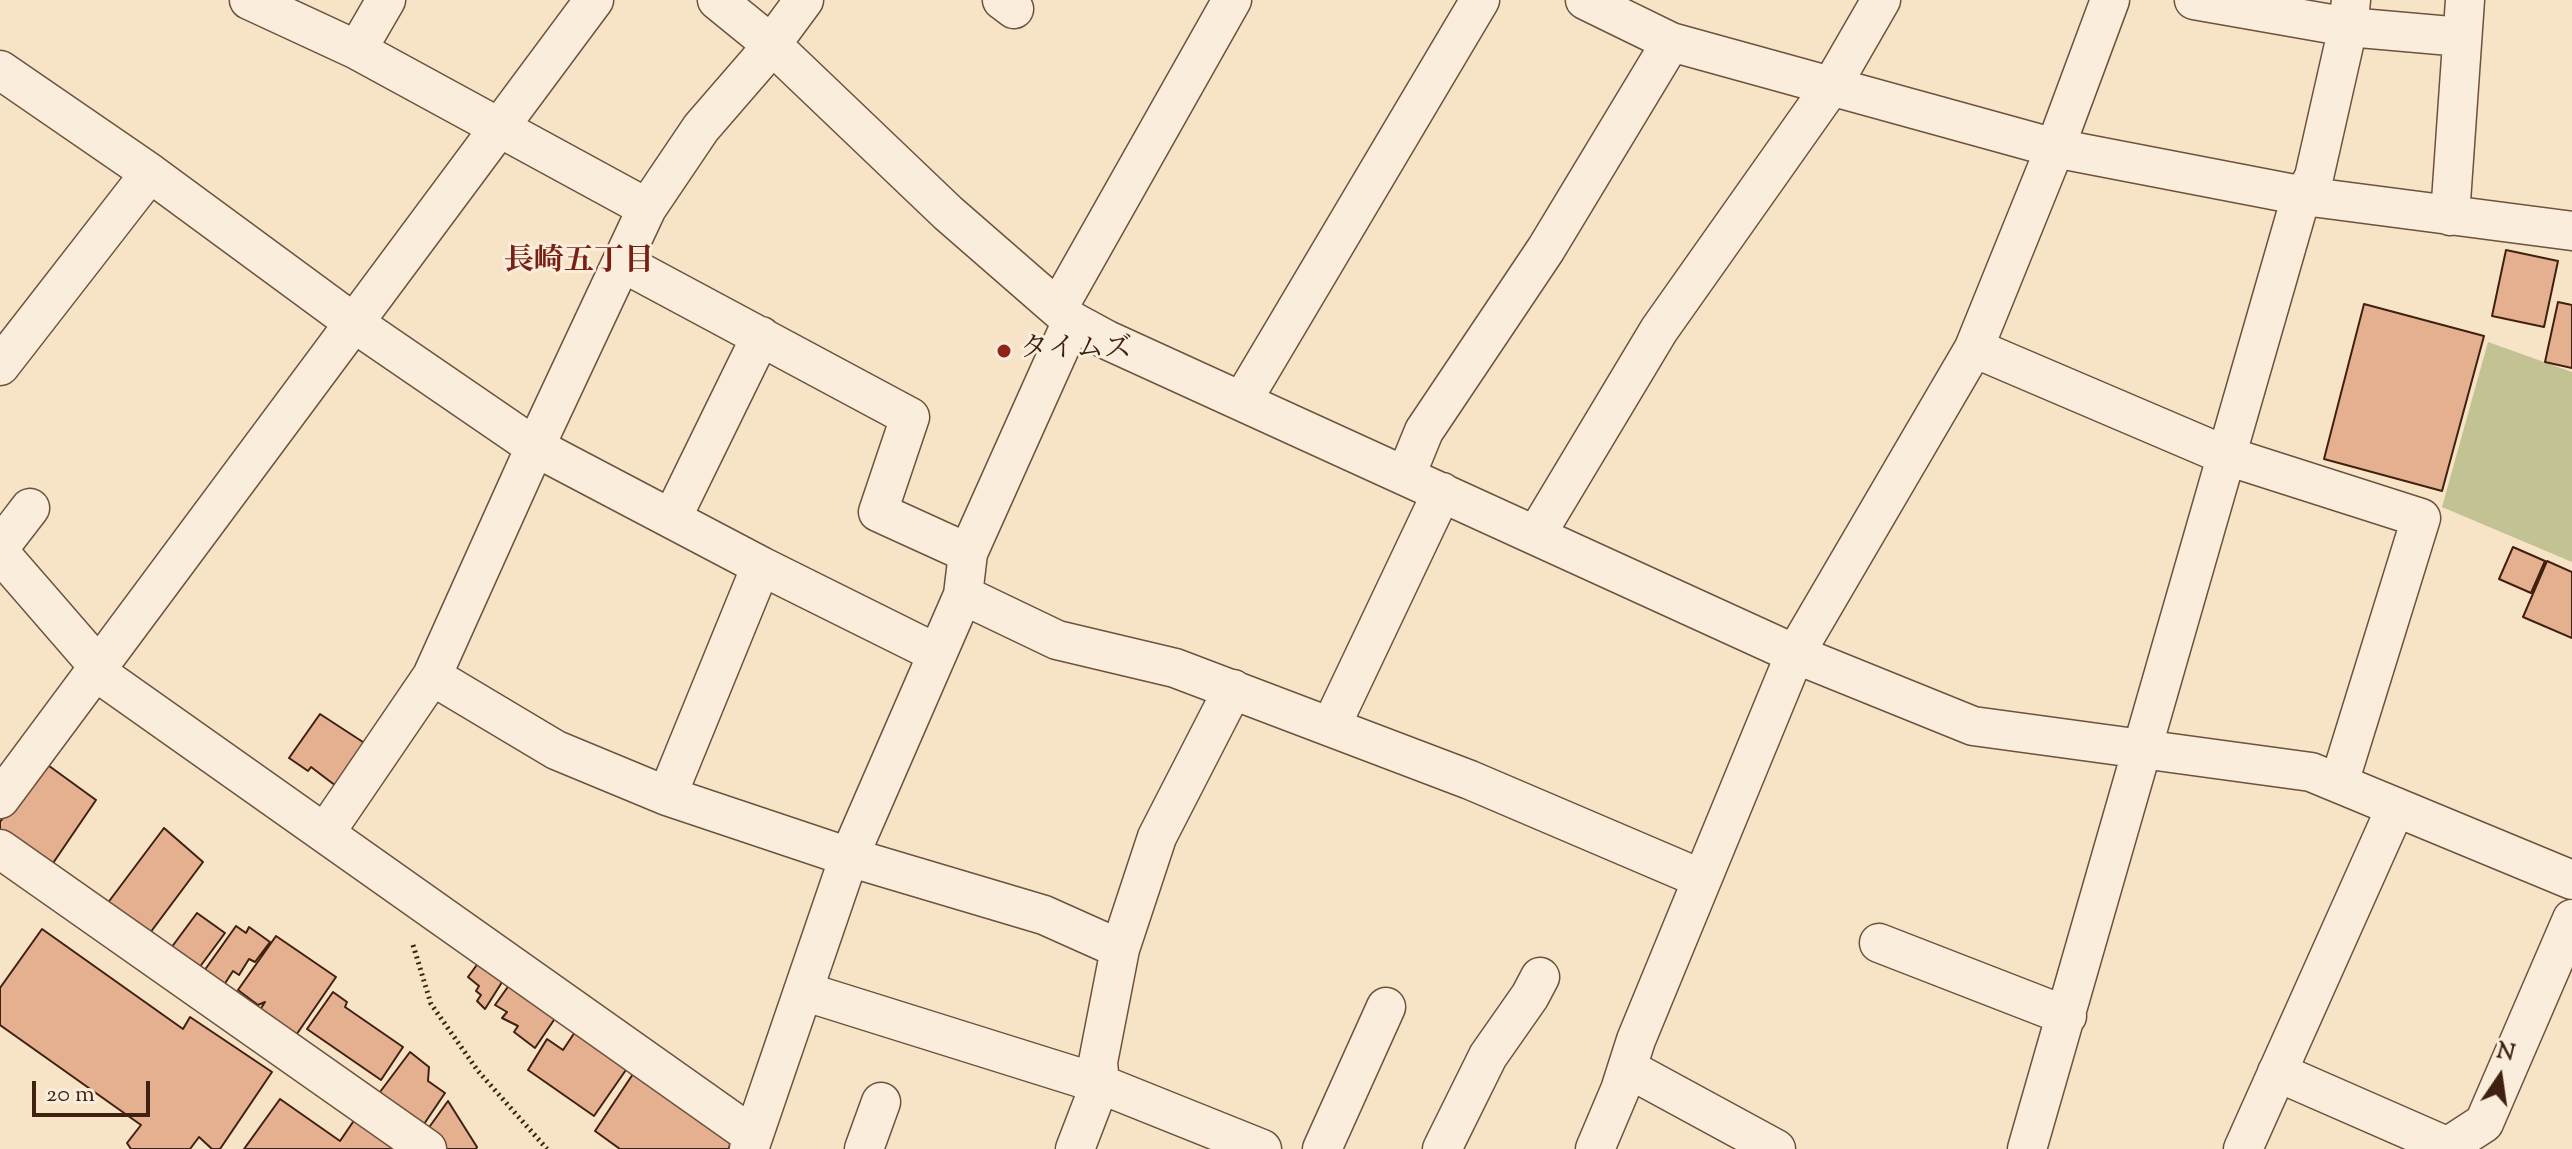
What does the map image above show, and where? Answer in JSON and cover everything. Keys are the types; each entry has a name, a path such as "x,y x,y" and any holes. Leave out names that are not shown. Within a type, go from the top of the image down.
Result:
{"street":[{"path":"249,0 357,50 647,208"},
{"path":"357,50 386,0"},
{"path":"0,799 594,0"},
{"path":"717,0 771,44 948,213 1065,315 1107,340 1795,654 1973,726 2311,772 2572,880"},
{"path":"325,833 432,676 647,208 701,128 804,0"},
{"path":"30,508 0,550 97,669 751,1142 849,857 963,595 968,553 1065,315 1232,0"},
{"path":"1242,401 1480,0"},
{"path":"1585,0 1832,85 2055,148 2304,196 2572,231"},
{"path":"1536,535 1659,330 1832,85 1881,0"},
{"path":"1595,1149 1795,654 1974,348 2055,148 2110,0"},
{"path":"2450,216 2465,0"},
{"path":"2202,1 2350,14 2462,37"},
{"path":"2027,1149 2298,207 2314,177 2350,14"},
{"path":"1406,475 1424,431 1546,249 1657,24"},
{"path":"0,70 150,173 354,323 535,447 761,566 936,653"},
{"path":"6,345 150,173"},
{"path":"623,263 910,417 878,512 968,553"},
{"path":"672,518 761,336"},
{"path":"1974,348 2227,456 2421,518 2339,783"},
{"path":"1331,726 1442,492"},
{"path":"667,796 761,566"},
{"path":"963,595 1057,640 1175,668 1331,726 1470,780 1702,879"},
{"path":"432,676 556,750 667,796 849,857 1044,915 1120,949"},
{"path":"1075,1149 1100,1084 1098,1062 1120,949 1157,837 1233,689"},
{"path":"2243,1149 2396,807"},
{"path":"0,849 427,1149"},
{"path":"2277,1072 2459,1145 2484,1123 2572,919"},
{"path":"1879,943 2067,1016"},
{"path":"1442,1149 1488,1056 1540,977"},
{"path":"803,991 1100,1084 1259,1148"},
{"path":"1322,1149 1386,1007"},
{"path":"1627,1068 1763,1146"},
{"path":"864,1149 881,1102"}],"path":[{"path":"417,898 404,916 431,1004 478,1071 547,1149"}],"green space":[{"path":"2488,342 2572,372 2572,562 2442,507"}],"building":[{"path":"2506,250 2558,261 2544,327 2492,316"},
{"path":"2558,302 2572,305 2572,368 2545,362"},
{"path":"2364,304 2484,336 2442,491 2324,459"},
{"path":"2513,547 2545,561 2531,593 2499,579"},
{"path":"2547,561 2572,572 2572,638 2523,617"},
{"path":"320,714 366,744 336,786 311,767 308,771 289,758"},
{"path":"45,763 96,800 49,869 0,831 0,822"},
{"path":"164,828 203,862 147,937 104,908"},
{"path":"197,913 225,933 199,968 171,948"},
{"path":"236,926 246,933 249,927 270,942 255,962 249,959 239,975 233,971 224,985 204,971"},
{"path":"42,929 183,1029 190,1017 272,1072 220,1149 212,1149 199,1137 190,1149 131,1149 127,1143 141,1125 0,1025 0,988"},
{"path":"276,936 336,977 292,1041 256,1016 265,1002 258,1005 238,990"},
{"path":"479,962 504,979 485,1009 477,1001 481,995 476,991 479,986 468,977"},
{"path":"512,981 558,1014 535,1048 514,1032 518,1026 502,1018 507,1012 495,1005"},
{"path":"333,992 347,1002 345,1007 403,1047 381,1080 307,1029"},
{"path":"575,1032 628,1067 594,1116 528,1070 547,1039 563,1050"},
{"path":"410,1052 429,1067 428,1081 445,1093 420,1130 374,1100"},
{"path":"633,1074 731,1139 729,1149 620,1149 595,1131"},
{"path":"280,1099 340,1141 355,1119 398,1149 244,1149"},
{"path":"448,1101 476,1149 447,1149 425,1133"}],"place":[{"name":"タイムズ","path":"1004,351"}],"district":[{"name":"長崎五丁目","path":"579,264"}]}
